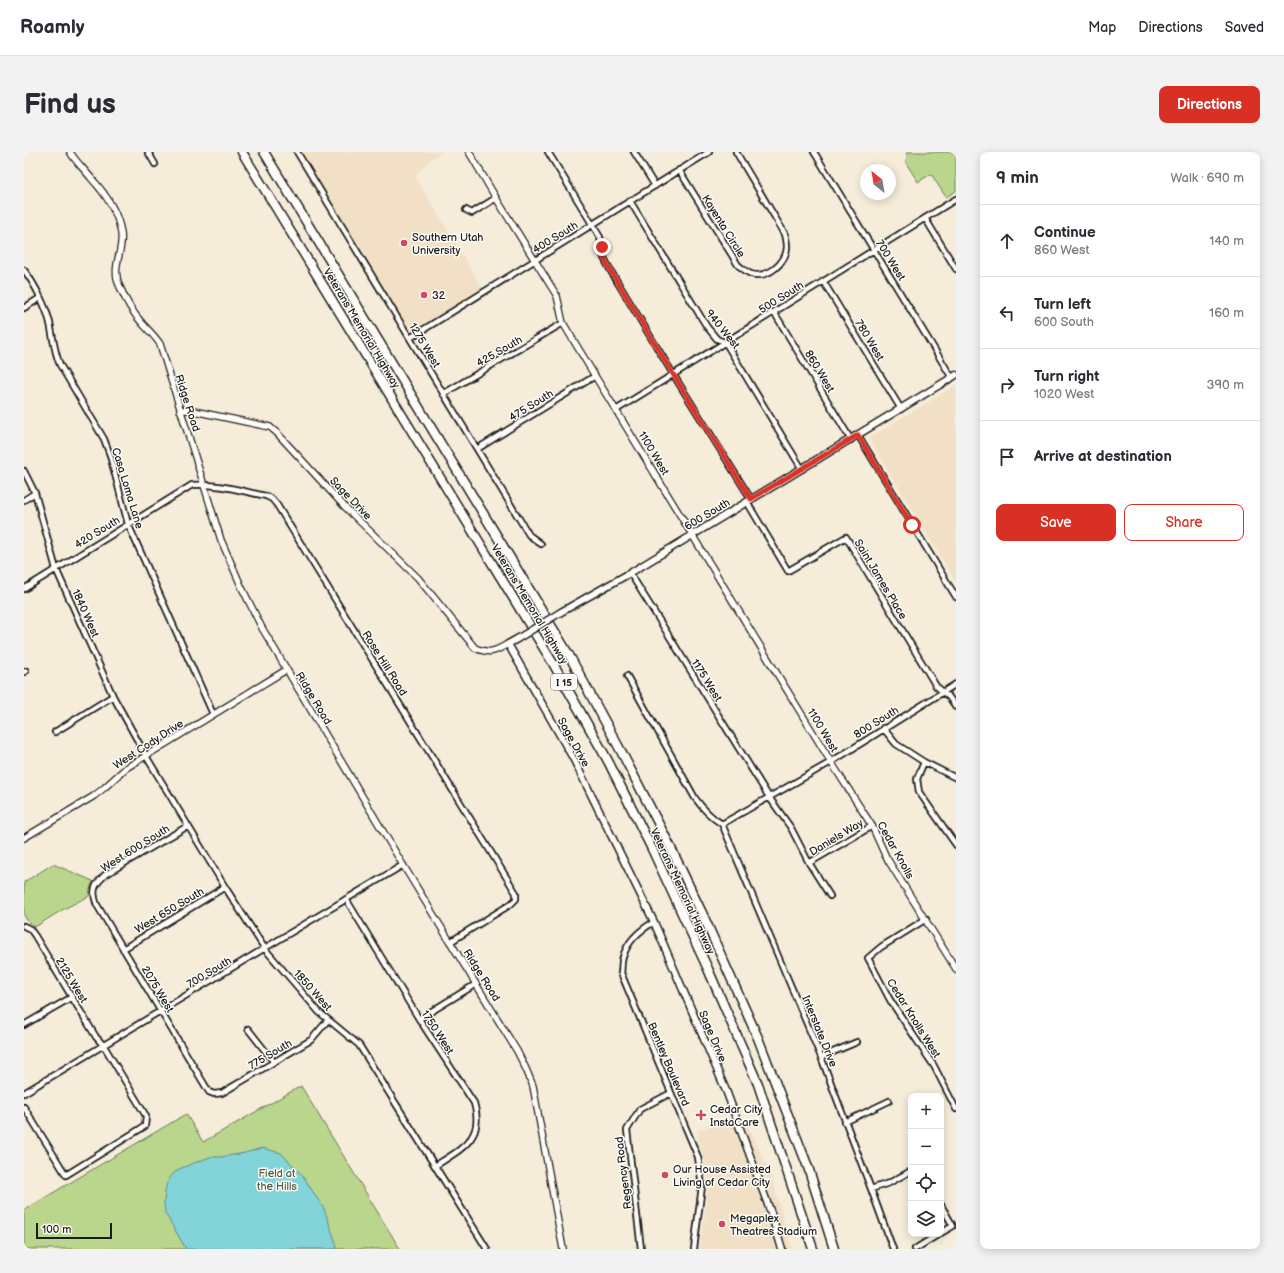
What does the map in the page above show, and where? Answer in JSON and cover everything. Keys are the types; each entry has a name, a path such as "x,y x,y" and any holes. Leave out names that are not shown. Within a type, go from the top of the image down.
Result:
{"highway":[{"name":"Veterans Memorial Highway","path":"242,152 554,665 608,761 662,870 708,969 758,1084 813,1249"},
{"name":"Veterans Memorial Highway","path":"264,152 569,655 622,753 668,842 702,913 760,1045 808,1167 834,1249"},
{"path":"808,1167 814,1176 840,1249"}],"main road":[{"name":"600 South","path":"508,644 630,573 692,534 954,377"},
{"name":"Sage Drive","path":"508,644 573,758 654,922 727,1093 771,1213 782,1249"}],"street":[{"name":"Ridge Road","path":"70,152 78,164 92,179 113,210 119,223 121,236 116,266 116,277 119,287 138,318 160,344 221,540 242,588 262,628 286,670 517,1051 526,1069 533,1086 563,1249"},
{"path":"148,152 155,164"},
{"name":"1275 West","path":"297,152 529,535 541,544"},
{"name":"1100 West","path":"469,152 534,261 557,296 564,324 831,762"},
{"path":"548,152 600,237 604,258 612,273 749,500"},
{"path":"634,152 655,186"},
{"name":"400 South","path":"410,338 709,152"},
{"name":"Kayenta Circle","path":"680,170 738,265 752,274 761,274 770,271 779,265 785,256 787,246 785,234 736,152"},
{"name":"700 West","path":"814,152 954,377"},
{"path":"466,210 472,213 496,198"},
{"name":"500 South","path":"616,410 956,199"},
{"name":"940 West","path":"630,201 707,327 717,339 725,342 802,469"},
{"path":"925,218 956,269"},
{"name":"Casa Loma Lane","path":"24,270 31,280 48,318 54,353 104,439 110,455 128,524 213,714"},
{"name":"780 West","path":"823,281 901,409"},
{"path":"24,308 40,298"},
{"name":"860 West","path":"774,312 851,440"},
{"name":"425 South","path":"443,394 564,324"},
{"name":"475 South","path":"477,449 595,376"},
{"name":"Sage Drive","path":"180,410 189,410 270,427 345,507 418,578 475,648 485,652 495,652 508,644"},
{"path":"858,435 956,597"},
{"name":"1840 West","path":"24,471 35,493 56,568 113,696 146,756"},
{"name":"420 South","path":"24,589 192,484 203,484"},
{"name":"Rose Hill Road","path":"203,484 266,496 278,505 516,893 516,899 511,904 450,942"},
{"path":"24,500 35,493"},
{"name":"Saint James Place","path":"749,500 788,571 846,537 936,686 943,692"},
{"name":"1175 West","path":"630,573 769,797"},
{"name":"West Cody Drive","path":"24,838 94,796 126,768 286,670"},
{"path":"627,676 695,798 712,819 722,824"},
{"name":"800 South","path":"722,824 831,762 883,728 956,684"},
{"path":"943,692 949,697 956,707"},
{"path":"54,732 113,696"},
{"path":"883,728 896,744 924,762 956,778"},
{"name":"1850 West","path":"146,756 225,887 265,948 319,1012 359,1045 487,1249"},
{"name":"Cedar Knolls","path":"831,762 872,826 886,857 956,969"},
{"path":"924,762 917,779 919,792 956,845"},
{"path":"769,797 791,828 809,863 830,896"},
{"name":"Interstate Drive","path":"722,824 821,1057 893,1249"},
{"name":"West 600 South","path":"94,888 98,881 106,874 188,826"},
{"name":"Daniels Way","path":"809,863 872,826"},
{"name":"700 South","path":"24,1093 161,1012 403,865"},
{"name":"West 650 South","path":"123,949 225,887"},
{"name":"2075 West","path":"94,888 96,905 209,1092 214,1094"},
{"name":"1750 West","path":"346,899 419,1019 474,1103 477,1114 477,1124 469,1143 435,1166"},
{"name":"Cedar Knolls West","path":"926,919 881,947 868,958 890,1000 934,1066 956,1109"},
{"name":"Bentley Boulevard","path":"654,922 642,930 632,940 623,957 621,973 698,1157 702,1186 694,1249"},
{"name":"2125 West","path":"24,926 30,929 35,936 96,1037 104,1046 146,1116 145,1126 66,1175 24,1107"},
{"path":"419,1019 476,984"},
{"path":"24,1025 72,997"},
{"name":"775 South","path":"214,1094 222,1094 311,1040 328,1020"},
{"path":"248,1029 274,1062"},
{"path":"821,1057 856,1042"},
{"name":"Regency Road","path":"641,1249 627,1130 640,1109 671,1093"},
{"path":"845,1122 889,1101"},
{"path":"871,1189 889,1183 908,1172"},
{"path":"944,1210 953,1226 944,1232"},
{"path":"915,1249 935,1237"}],"shaded area":[{"name":"Southern Utah University","path":"297,152 442,152 428,162 415,176 484,291 410,338"},
{"path":"956,385 956,582 869,438"},
{"path":"744,1118 770,1172 792,1249 700,1249 709,1182 697,1131 727,1120"}],"green space":[{"path":"907,152 956,152 956,191 946,197 931,174 918,182 906,163"},
{"path":"53,864 93,881 89,896 62,910 35,927 28,922 24,915 24,882"},
{"name":"Field at the Hills","path":"301,1086 400,1249 24,1249 24,1210 186,1114 203,1142"}],"water":[{"path":"262,1148 281,1153 303,1176 324,1209 337,1249 186,1249 165,1213 165,1191 167,1183 172,1175 179,1169 210,1157 221,1157 245,1153"}],"place":[{"name":"Southern Utah University","path":"404,243"},
{"name":"32","path":"424,295"},
{"name":"Cedar City InstaCare","path":"701,1115"},
{"name":"Our House Assisted Living of Cedar City","path":"665,1175"},
{"name":"Megaplex Theatres Stadium","path":"722,1224"}],"route":[{"path":"602,247 604,258 612,273 751,499 858,435 912,525"}]}
